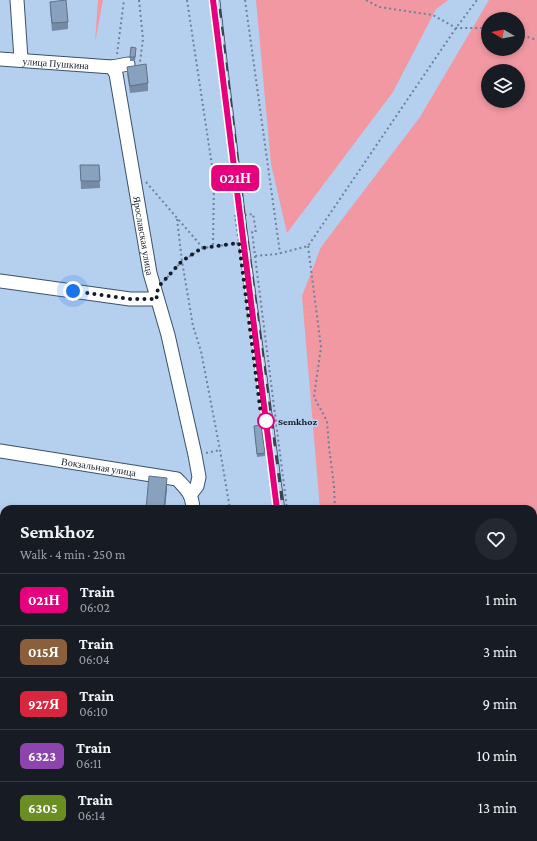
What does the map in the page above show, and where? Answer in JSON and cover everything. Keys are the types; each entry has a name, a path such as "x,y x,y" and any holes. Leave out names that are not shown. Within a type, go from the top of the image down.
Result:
{"street":[{"path":"17,0 21,59"},
{"name":"улица Пушкина","path":"0,59 21,59 112,67 128,64"},
{"name":"Ярославская улица","path":"112,67 116,74 148,265 168,335 195,455 199,477 197,486 190,495"},
{"path":"0,281 130,299 156,297"},
{"name":"Вокзальная улица","path":"0,451 177,479 190,495"},
{"path":"190,495 193,505"}],"path":[{"path":"112,67 117,58 124,0"},
{"path":"128,64 139,63 143,39 139,0"},
{"path":"187,0 214,178 213,246"},
{"path":"245,0 280,253"},
{"path":"366,0 379,7 433,15 456,28 481,28"},
{"path":"335,505 327,421 314,397 321,347 308,246 456,28 477,0"},
{"path":"525,36 537,40"},
{"path":"146,182 202,248"},
{"path":"273,505 235,216 253,214 256,231 252,231 286,505"},
{"path":"177,219 182,261 193,326 201,351 229,505"},
{"path":"156,297 160,285 182,261 202,248 239,243"},
{"path":"255,256 280,253 308,246"},
{"path":"195,455 220,450"}],"shaded area":[{"path":"98,0 103,0 95,42"},
{"path":"256,0 448,0 436,9 393,92 287,233 271,164"},
{"path":"489,0 537,0 537,505 320,505 302,296 321,247 420,117 481,14 481,56 525,56 525,12 482,12"}],"building":[{"path":"66,0 68,22 52,23 50,2"},
{"path":"131,47 136,48 135,57 130,57"},
{"path":"146,64 148,83 130,86 127,67"},
{"path":"80,165 99,165 100,181 81,181"},
{"path":"261,425 265,453 257,454 254,426"},
{"path":"149,476 167,478 164,505 146,505"}],"railway":[{"path":"218,0 245,228 282,505"}],"train":[{"name":"021Н","path":"213,0 276,505"}],"place":[{"name":"Semkhoz","path":"266,421"}],"route":[{"path":"73,291 130,299 157,299 156,294 160,285 182,261 202,248 239,243 261,415 266,421"}]}
